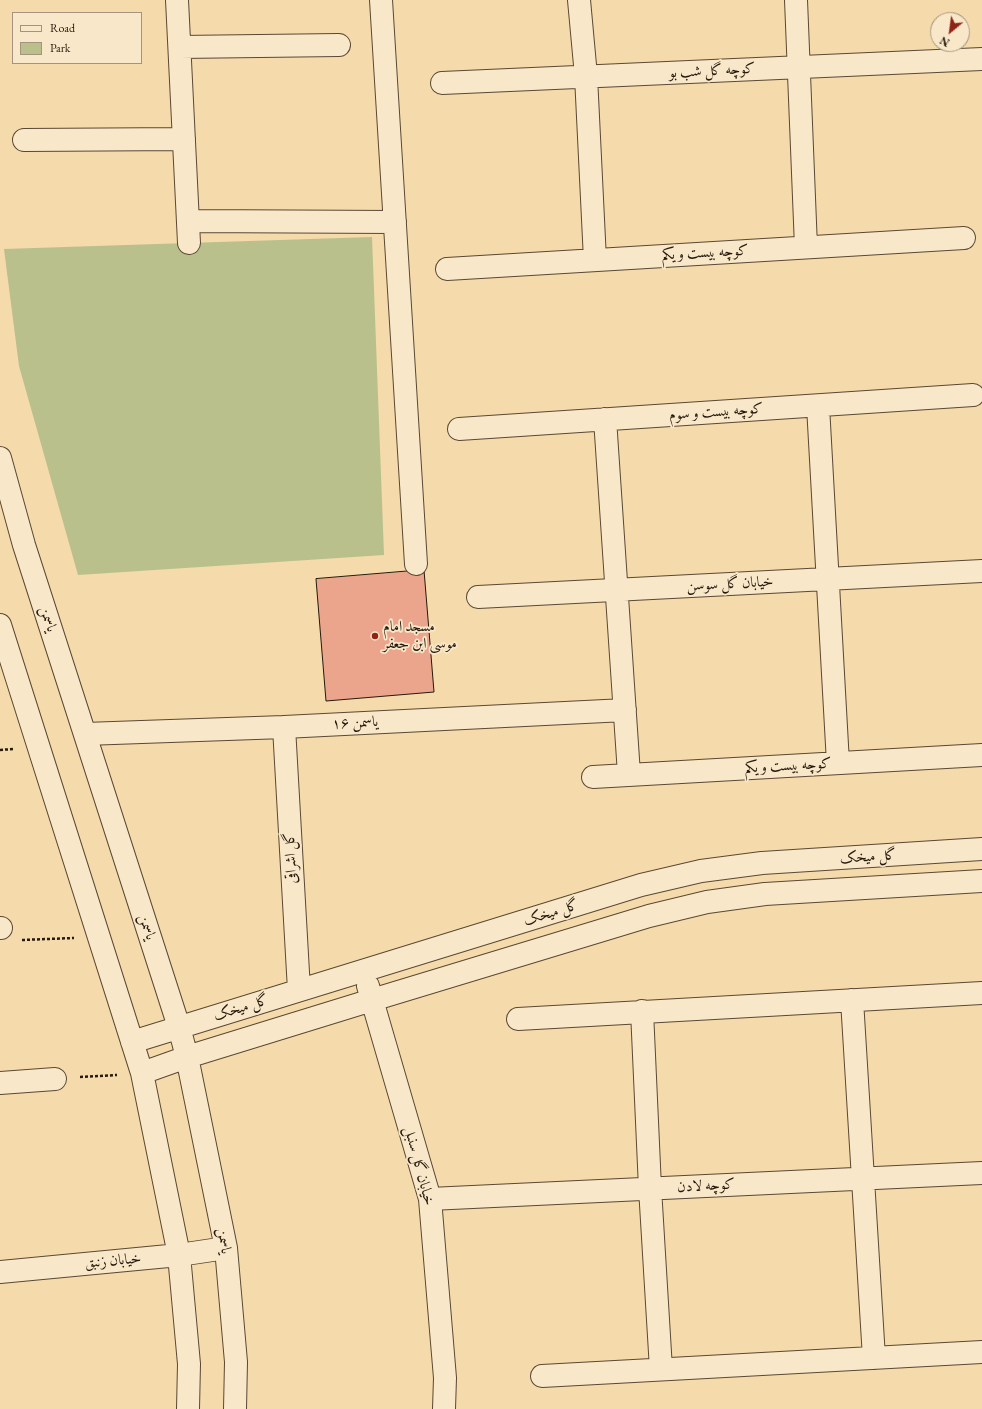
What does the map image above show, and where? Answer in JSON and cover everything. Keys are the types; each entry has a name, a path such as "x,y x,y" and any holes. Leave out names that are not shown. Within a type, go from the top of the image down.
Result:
{"street":[{"path":"177,0 189,243"},
{"path":"381,0 416,564"},
{"path":"579,0 586,76 596,260"},
{"path":"796,0 806,247"},
{"path":"180,47 339,46"},
{"name":"کوچه گل شب بو","path":"442,83 982,59"},
{"path":"24,140 184,139"},
{"path":"188,221 395,222"},
{"name":"کوچه بیست و یکم","path":"447,269 964,238"},
{"name":"کوچه بیست و سوم","path":"459,429 973,396"},
{"path":"818,406 838,763"},
{"path":"605,419 629,774"},
{"name":"یاسمن","path":"0,458 24,545 179,1027 187,1057 226,1248 236,1362 236,1409"},
{"name":"خیابان گل سوسن","path":"478,597 982,571"},
{"path":"0,625 142,1073 179,1255 189,1364 188,1409"},
{"name":"یاسمن ۱۶","path":"85,734 625,710"},
{"name":"گل اشراقی","path":"284,726 299,990"},
{"name":"کوچه بیست و یکم","path":"593,777 982,755"},
{"name":"گل میخک","path":"132,1042 641,885 701,871 762,863 982,849"},
{"name":"گل میخک","path":"142,1073 187,1057 649,916 707,902 765,894 982,881"},
{"name":"خیابان گل سنبل","path":"363,972 430,1199 445,1378 444,1409"},
{"path":"518,1019 982,993"},
{"path":"852,1000 874,1358"},
{"path":"642,1011 650,1188 661,1369"},
{"path":"0,1083 55,1079"},
{"name":"کوچه لادن","path":"430,1199 982,1173"},
{"name":"خیابان زنبق","path":"0,1272 179,1255 226,1248"},
{"path":"542,1376 982,1352"}],"path":[{"path":"0,928 10,941 99,937"},
{"path":"55,1079 142,1073"}],"green space":[{"path":"372,237 384,555 78,575 19,366 4,249"}],"building":[{"name":"مسجد امام موسی ابن جعفر","path":"424,570 434,692 326,701 316,579"}],"place":[{"name":"مسجد امام موسی ابن جعفر","path":"375,636"}]}
